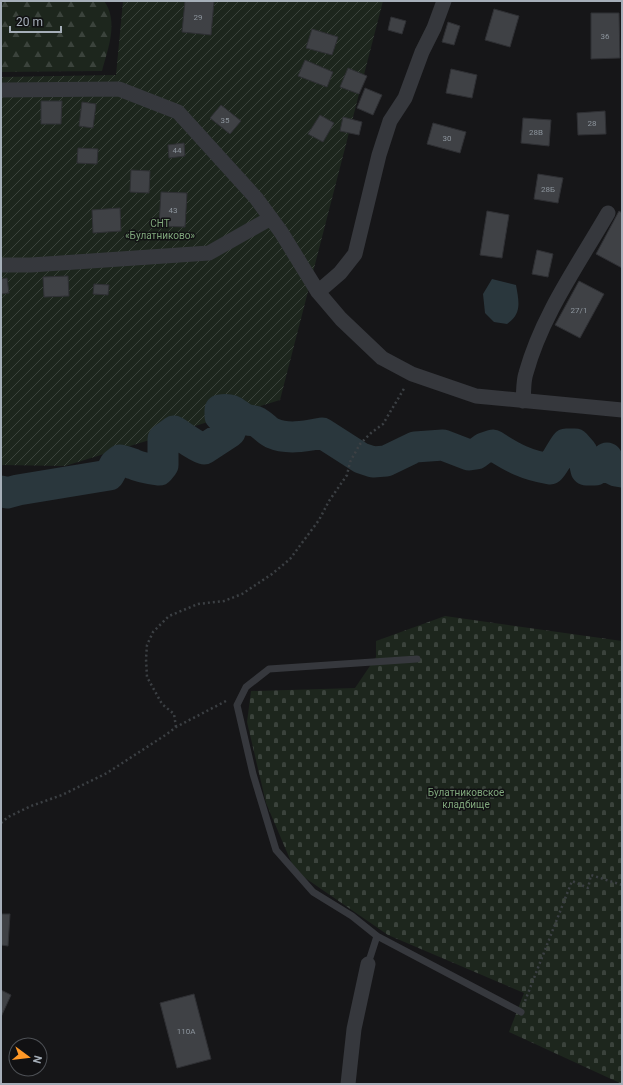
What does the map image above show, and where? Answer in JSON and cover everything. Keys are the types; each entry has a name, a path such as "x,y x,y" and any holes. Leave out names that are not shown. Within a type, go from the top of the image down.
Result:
{"street":[{"path":"318,292 340,273 355,254 379,156 390,121 405,98 422,52 434,28 444,1"},
{"path":"1,90 119,89 178,112 256,198 281,232 318,292 340,319 382,358 412,374 476,396 622,410"},
{"path":"523,401 525,375 536,345 554,305 608,213"},
{"path":"1,264 31,265 209,253 271,218"},
{"path":"348,1084 354,1029 368,964"}],"lane":[{"path":"417,659 269,669 246,687 237,706 253,774 276,850 313,892 352,916 377,936 521,1012"},
{"path":"368,964 377,936"}],"path":[{"path":"176,727 174,714 162,704 147,677 147,645 153,632 169,616 198,604 224,601 242,594 290,560 319,520 329,501 347,475 350,462 360,444 383,424 412,374"},
{"path":"1,823 8,817 31,806 62,795 106,772 176,727 227,701 237,706"},
{"path":"521,1012 572,881 588,888 591,875 622,885"}],"green space":[{"path":"1,1 104,1 111,17 112,26 102,71 1,72"},
{"name":"СНТ «Булатниково»","path":"123,1 383,1 280,400 65,466 1,465 1,77 116,75"},
{"name":"Булатниковское кладбище","path":"445,616 622,641 622,1084 509,1032 524,993 388,935 295,871 266,803 247,722 251,691 355,688 376,657 376,641"}],"shaded area":[{"path":"492,279 516,285 518,302 517,312 512,320 507,324 494,322 485,313 483,294"}],"building":[{"path":"185,1 214,1 211,35 182,32"},
{"path":"494,9 519,16 510,47 485,40"},
{"path":"591,13 619,13 620,58 591,59"},
{"path":"391,17 406,21 402,34 388,30"},
{"path":"448,22 460,26 454,45 442,42"},
{"path":"312,29 338,37 332,55 306,48"},
{"path":"305,60 333,72 327,87 298,76"},
{"path":"348,68 367,76 359,94 340,87"},
{"path":"451,69 477,75 472,98 446,93"},
{"path":"365,88 382,95 373,115 357,108"},
{"path":"41,101 62,101 61,124 41,124"},
{"path":"82,102 96,104 93,128 79,126"},
{"path":"221,105 241,121 230,134 210,118"},
{"path":"605,111 606,134 578,135 577,113"},
{"path":"320,115 334,123 323,142 308,134"},
{"path":"343,117 362,122 359,135 340,131"},
{"path":"523,118 551,120 549,146 521,143"},
{"path":"433,123 466,132 460,153 427,144"},
{"path":"184,143 185,156 169,158 168,145"},
{"path":"78,148 98,149 97,164 77,163"},
{"path":"131,170 150,171 149,193 130,192"},
{"path":"538,174 563,178 558,203 534,199"},
{"path":"161,192 187,193 185,227 159,226"},
{"path":"120,208 121,231 93,233 92,210"},
{"path":"487,211 509,215 502,258 480,255"},
{"path":"619,211 622,213 622,268 596,254"},
{"path":"537,250 553,254 548,277 532,274"},
{"path":"68,276 69,296 44,297 43,277"},
{"path":"7,278 9,293 1,294 1,279"},
{"path":"579,281 604,294 580,338 555,325"},
{"path":"94,284 109,285 108,295 93,294"},
{"path":"1,914 10,914 8,946 1,945"},
{"path":"1,990 11,995 1,1017"},
{"path":"194,994 211,1059 177,1068 160,1003"}],"waterway":[{"path":"1,491 7,493 109,475 115,464 120,460 142,467 159,470 163,465 163,439 174,431 204,449 230,432 229,426 220,416 220,410 225,409 233,411 244,419 256,421 270,432 278,435 297,437 322,433 361,458 373,462 386,461 415,447 443,445 469,455 476,454 484,448 493,445 520,460 550,469 566,444 575,444 582,452 586,470 595,470 607,458 608,467 622,472"}]}
